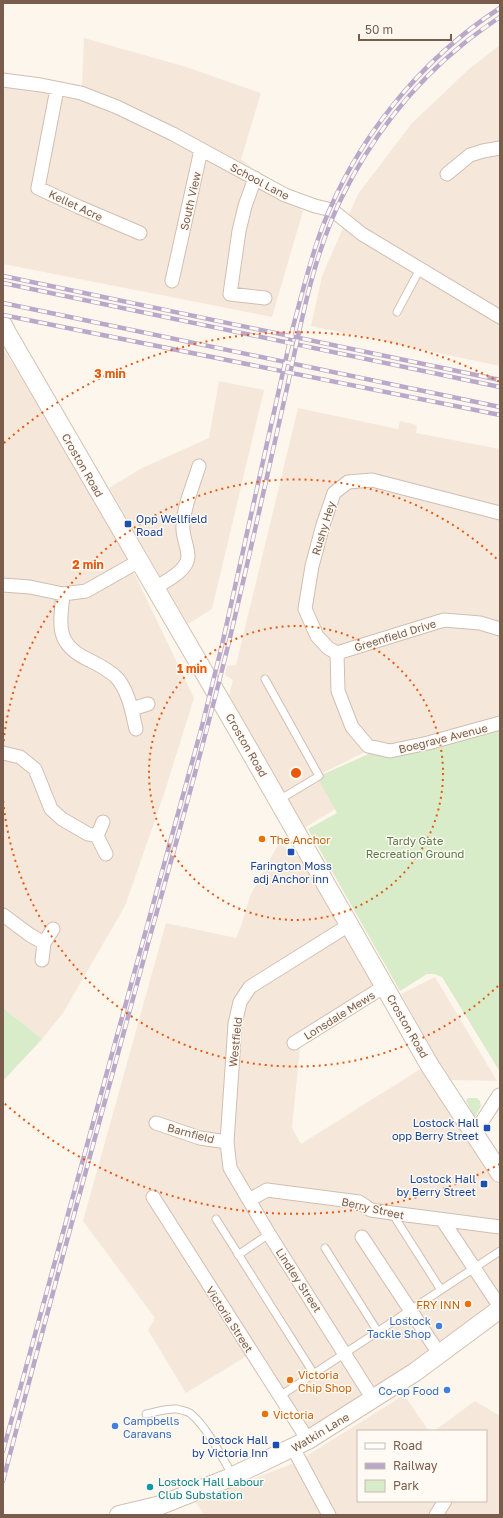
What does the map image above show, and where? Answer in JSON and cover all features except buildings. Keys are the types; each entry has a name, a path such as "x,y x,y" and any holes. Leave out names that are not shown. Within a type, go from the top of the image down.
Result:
{"street":[{"name":"School Lane","path":"3,80 41,85 81,93 117,107 173,134 285,195 315,206 332,210 362,234 500,317"},
{"name":"Kellet Acre","path":"57,89 38,188 140,233"},
{"path":"447,174 470,155 500,148"},
{"name":"South View","path":"172,281 201,150"},
{"path":"255,178 245,206 239,231 230,294 265,298"},
{"name":"Croston Road","path":"5,329 138,561 278,800 430,1066 497,1168"},
{"path":"155,588 174,576 184,567 188,557 182,526 199,466"},
{"name":"Rushy Hey","path":"337,653 328,648 317,636 305,609 312,566 322,525 334,493 348,482 372,480 500,513"},
{"path":"3,585 30,587 63,594 86,591 138,561"},
{"path":"63,594 60,624 65,642 70,649 80,656 106,669 117,678 124,688 132,709 136,729"},
{"name":"Greenfield Drive","path":"337,653 444,620 480,623 500,629"},
{"name":"Boegrave Avenue","path":"337,653 338,691 352,727 368,746 390,751 428,744 500,723"},
{"path":"132,709 148,704"},
{"path":"3,753 20,757 35,769 51,809 62,819 88,834 97,836"},
{"path":"103,822 97,836 106,854"},
{"path":"3,914 30,935 44,943"},
{"name":"Westfield","path":"230,1168 227,1142 234,1024 240,1002 250,987 349,924"},
{"path":"42,960 44,943 53,929"},
{"name":"Lonsdale Mews","path":"294,1044 384,986"},
{"path":"474,1134 499,1095"},
{"name":"Barnfield","path":"156,1123 200,1138 227,1142"},
{"name":"Lindley Street","path":"230,1168 269,1234 346,1353 371,1395"},
{"name":"Berry Street","path":"249,1200 267,1190 359,1202 371,1210 392,1214 500,1227"},
{"name":"Victoria Street","path":"153,1198 280,1396 301,1444 325,1514"},
{"path":"443,1221 497,1304"},
{"path":"362,1237 440,1354"},
{"name":"Watkin Lane","path":"119,1515 160,1510 301,1444 371,1395 440,1354 497,1304"},
{"path":"436,1515 444,1502"}],"lane":[{"path":"398,312 420,269"},
{"path":"265,679 319,776 278,800"},
{"path":"392,1214 441,1290"},
{"path":"216,1219 314,1374"},
{"path":"238,1255 269,1234"},
{"path":"325,1248 378,1332"},
{"path":"280,1396 500,1251"},
{"path":"146,1414 177,1409 191,1414 202,1426 217,1448 233,1477"}],"shaded area":[{"path":"84,38 183,66 261,93 241,159 274,185 303,211 272,317 3,264 3,88 19,88 39,91 65,98 82,85"},
{"path":"500,45 500,366 311,326 322,276 358,194 412,123 469,69"},
{"path":"3,348 77,468 125,554 194,698 164,794 125,906 63,1013 42,1039 3,1008"},
{"path":"219,381 264,390 212,609 188,624 109,488 142,468 209,438"},
{"path":"298,408 398,429 400,421 417,425 416,433 500,449 500,719 397,746 379,745 323,773 342,805 304,828 229,696 233,680 225,675 227,666 236,665"},
{"path":"279,843 300,858 381,992 301,1038 292,1128 301,1144 422,1068 500,1187 500,1305 312,1434 258,1349 186,1393 148,1330 155,1318 83,1221 166,923 236,938 250,896"},
{"path":"435,977 497,1081 449,1080 401,994"},
{"path":"404,1395 428,1430 357,1430 357,1502 487,1502 487,1430 435,1430 475,1401 500,1416 500,1515 204,1515 195,1501 297,1462"}],"green space":[{"name":"Tardy Gate Recreation Ground","path":"500,728 500,1072 442,977 434,974 427,974 400,991 308,829 337,813 317,777 373,752"},
{"path":"3,1008 42,1039 3,1081"},
{"path":"468,1098 477,1098 480,1101 481,1106 475,1117 466,1101"}],"railway":[{"path":"3,1451 202,726 222,645 293,327 306,277 322,228 336,195 353,163 372,133 394,104 417,77 443,52 500,8"},
{"path":"3,1481 227,650 308,292 322,245 352,177 378,136 393,116 409,96 443,61 500,17"},
{"path":"3,276 500,380"},
{"path":"3,283 500,387"},
{"path":"3,303 500,407"},
{"path":"3,315 500,415"}],"place":[{"name":"Opp Wellfield Road","path":"128,524"},
{"name":"The Anchor","path":"262,839"},
{"name":"Farington Moss adj Anchor inn","path":"291,852"},
{"name":"Lostock Hall opp Berry Street","path":"487,1128"},
{"name":"Lostock Hall by Berry Street","path":"484,1184"},
{"name":"FRY INN","path":"468,1304"},
{"name":"Lostock Tackle Shop","path":"439,1326"},
{"name":"Victoria Chip Shop","path":"290,1380"},
{"name":"Co-op Food","path":"447,1390"},
{"name":"Victoria","path":"265,1414"},
{"name":"Campbells Caravans","path":"115,1426"},
{"name":"Lostock Hall by Victoria Inn","path":"276,1445"},
{"name":"Lostock Hall Labour Club Substation","path":"150,1487"}]}
